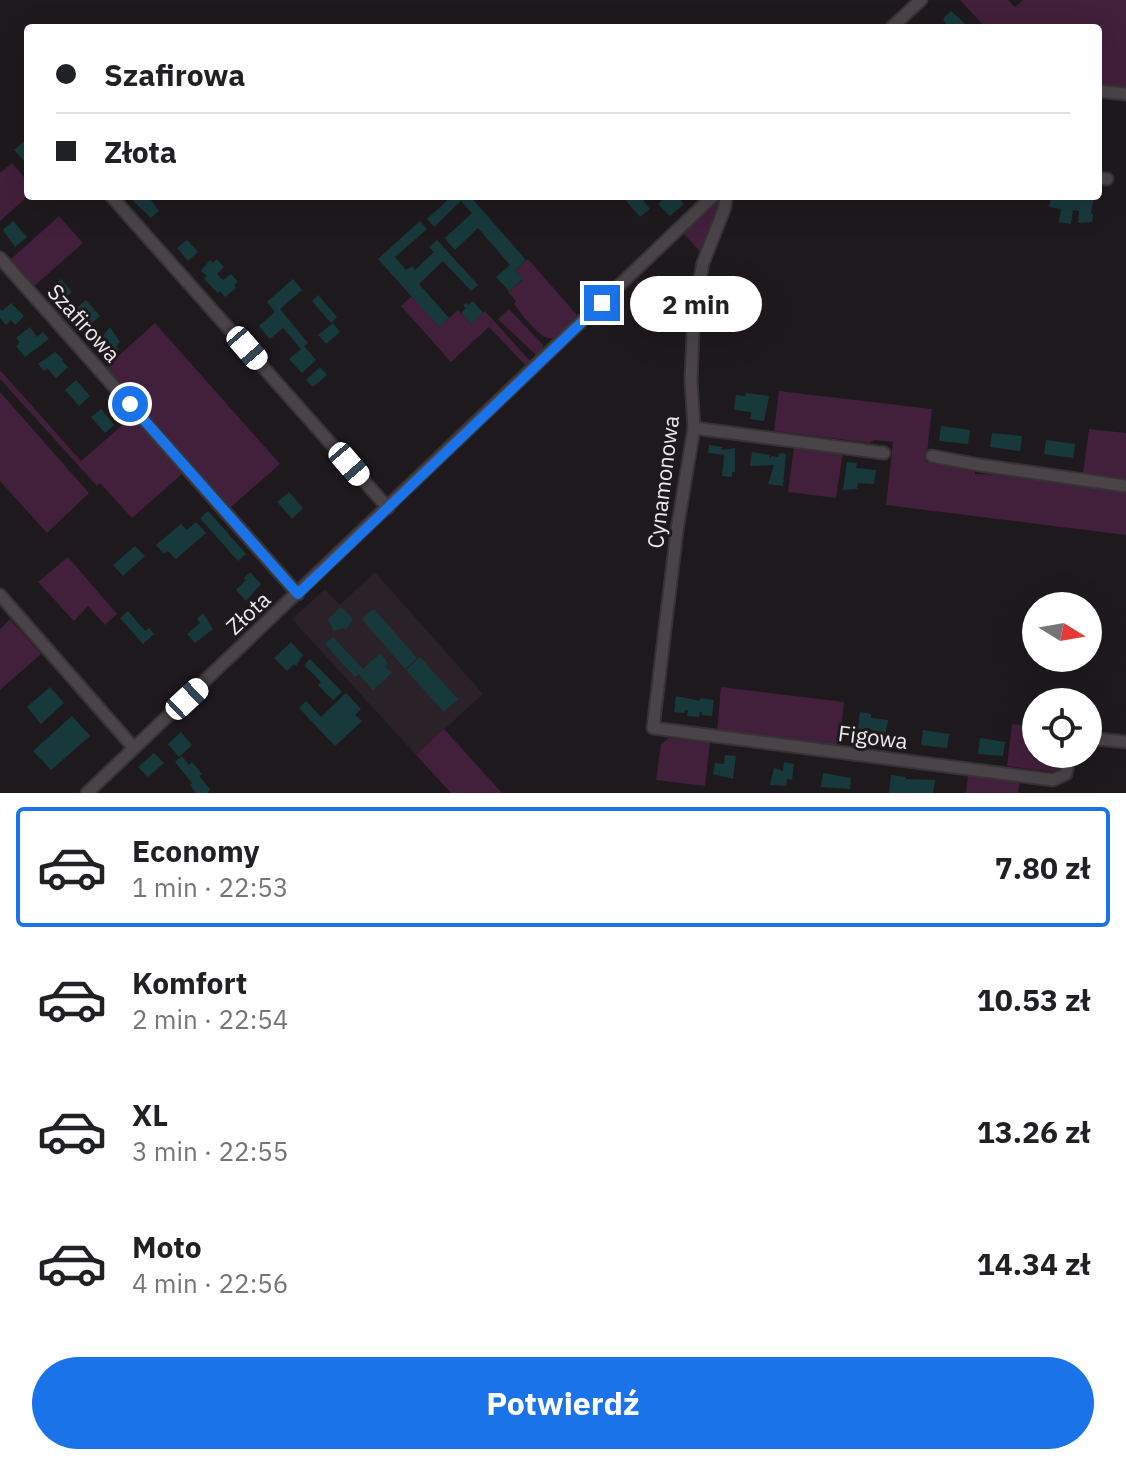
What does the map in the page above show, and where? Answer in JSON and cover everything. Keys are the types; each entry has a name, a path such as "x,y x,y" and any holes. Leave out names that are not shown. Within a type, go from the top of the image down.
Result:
{"street":[{"path":"895,24 921,0"},
{"path":"1102,91 1126,94"},
{"path":"115,200 388,508"},
{"name":"Złota","path":"87,793 709,200"},
{"name":"Cynamonowa","path":"653,728 677,530 694,428 691,380 694,310 703,263 726,200"},
{"name":"Szafirowa","path":"0,258 298,594"},
{"path":"694,428 884,453"},
{"path":"932,456 1126,486"},
{"path":"0,595 134,748"},
{"name":"Figowa","path":"653,728 1053,780 1066,774 1067,768"},
{"path":"1102,739 1126,742"}],"shaded area":[{"path":"960,0 1008,0 1015,7 1023,0 1126,0 1126,91 1102,88 1102,24 982,24"},
{"path":"12,163 24,177 24,200 0,221 0,173"},
{"path":"716,200 721,200 704,256 682,232"},
{"path":"59,216 83,243 33,287 10,260"},
{"path":"528,259 577,315 553,338 543,336 532,326 508,292 523,280 515,270"},
{"path":"412,296 439,327 458,310 471,324 485,311 531,362 527,367 489,327 451,362 401,306"},
{"path":"509,309 543,345 542,352 537,356 498,319"},
{"path":"155,323 280,464 230,508 105,368"},
{"path":"0,370 81,461 132,417 182,474 132,518 100,483 97,486 0,379"},
{"path":"779,391 932,409 926,462 975,468 975,474 1126,491 1126,535 886,505 893,442 874,440 870,443 774,431"},
{"path":"0,392 89,493 47,533 0,481"},
{"path":"1089,429 1126,433 1126,479 1083,473"},
{"path":"794,446 843,452 836,498 788,492"},
{"path":"68,557 117,614 105,625 88,606 74,621 38,582"},
{"path":"375,572 483,694 416,755 292,619 325,589 340,605"},
{"path":"10,619 41,654 0,690 0,629"},
{"path":"721,687 844,702 839,746 717,731"},
{"path":"1012,724 1022,725 1022,768 1007,766"},
{"path":"444,729 502,793 451,793 416,755"},
{"path":"669,738 710,742 705,786 656,780 661,744"},
{"path":"1023,768 1060,768 1054,772"},
{"path":"968,774 1020,781 1018,793 966,793"}],"building":[{"path":"951,11 965,24 946,24 943,19"},
{"path":"24,141 24,161 14,150"},
{"path":"151,200 159,211 151,218 133,201"},
{"path":"448,200 474,200 526,260 515,270 523,279 509,291 496,277 510,265 478,228 455,250 445,238 472,213 461,201 434,227 427,219"},
{"path":"625,200 643,200 650,209 640,217"},
{"path":"662,200 680,200 684,204 670,216 658,204"},
{"path":"1050,200 1093,200 1092,222 1078,223 1079,211 1073,210 1071,224 1059,222 1061,209 1049,207"},
{"path":"13,221 27,237 15,247 3,230"},
{"path":"420,221 427,229 395,257 406,270 412,266 415,270 434,252 429,247 437,240 478,285 471,291 443,261 419,284 449,318 439,327 378,259"},
{"path":"187,240 198,252 188,261 177,248"},
{"path":"217,259 224,267 217,274 223,280 231,274 238,282 234,285 236,288 225,297 204,279 207,276 201,271 210,260 213,263"},
{"path":"61,279 72,292 62,301 51,288"},
{"path":"293,279 302,290 280,309 308,343 304,346 316,360 302,373 289,359 301,349 283,328 270,339 259,326 275,312 267,302"},
{"path":"732,291 745,292 742,320 737,319 737,323 726,322 727,318 722,317 723,306 730,306"},
{"path":"318,295 337,317 331,323 312,301"},
{"path":"86,300 100,316 90,325 74,310"},
{"path":"473,301 483,313 471,324 461,313 466,308 463,305"},
{"path":"11,303 24,316 15,325 11,320 6,325 0,318 0,309 2,311"},
{"path":"333,323 340,332 326,344 318,335"},
{"path":"30,327 37,337 43,332 49,339 25,357 16,346 20,342 16,338"},
{"path":"110,327 120,342 116,346 119,349 109,358 99,341"},
{"path":"55,352 68,367 56,378 38,364"},
{"path":"320,367 327,375 313,387 306,380"},
{"path":"76,380 90,396 79,406 65,390"},
{"path":"746,393 769,396 764,421 750,419 751,412 734,410 736,395 745,396"},
{"path":"101,409 114,425 105,433 91,417"},
{"path":"941,426 970,430 968,444 939,441"},
{"path":"992,433 1022,436 1020,451 990,447"},
{"path":"1046,440 1075,444 1073,458 1044,454"},
{"path":"709,445 722,447 722,450 735,448 735,472 732,472 732,477 722,476 724,455 708,453"},
{"path":"752,452 769,455 771,459 771,456 778,457 779,453 786,454 783,486 768,484 774,465 750,466"},
{"path":"847,462 857,463 856,468 876,470 874,484 858,483 857,489 843,490"},
{"path":"289,492 303,508 292,519 277,502"},
{"path":"208,511 246,554 238,561 200,518"},
{"path":"196,522 206,533 176,559 168,551 164,554 156,545 181,524 187,530"},
{"path":"135,546 145,556 123,576 113,565"},
{"path":"250,572 261,584 246,601 236,590"},
{"path":"341,607 353,619 346,630 334,631 328,619"},
{"path":"374,609 417,658 405,669 362,619"},
{"path":"128,611 145,631 149,628 154,634 143,644 120,618"},
{"path":"203,613 213,629 195,643 187,634 200,623 197,619"},
{"path":"333,637 363,669 380,653 388,663 385,666 392,673 373,690 359,674 355,677 325,644"},
{"path":"291,642 303,655 296,666 294,664 287,671 274,658"},
{"path":"420,657 458,699 444,712 406,670"},
{"path":"310,659 342,692 333,700 304,665"},
{"path":"50,687 64,703 41,724 27,707"},
{"path":"346,693 361,709 355,715 362,721 335,746 299,708 306,701 321,717"},
{"path":"676,696 700,701 700,698 714,700 712,716 700,712 699,717 687,716 688,710 684,713 674,712"},
{"path":"860,712 871,714 871,718 888,720 884,742 872,741 874,730 858,729"},
{"path":"72,716 90,736 51,770 33,751"},
{"path":"923,730 949,734 947,748 921,745"},
{"path":"181,732 192,745 179,757 168,744"},
{"path":"980,738 1005,742 1003,756 978,754"},
{"path":"154,753 164,763 148,777 138,767"},
{"path":"725,755 736,756 733,779 713,774 715,763 724,764"},
{"path":"182,756 202,774 199,776 210,789 208,793 196,793 190,785 192,783 175,762"},
{"path":"784,762 794,764 792,780 787,779 786,786 770,785 774,768 783,771"},
{"path":"823,773 851,778 850,789 821,787"},
{"path":"891,775 935,780 933,793 889,793"}],"route":[{"path":"130,404 298,594 602,303"}]}
